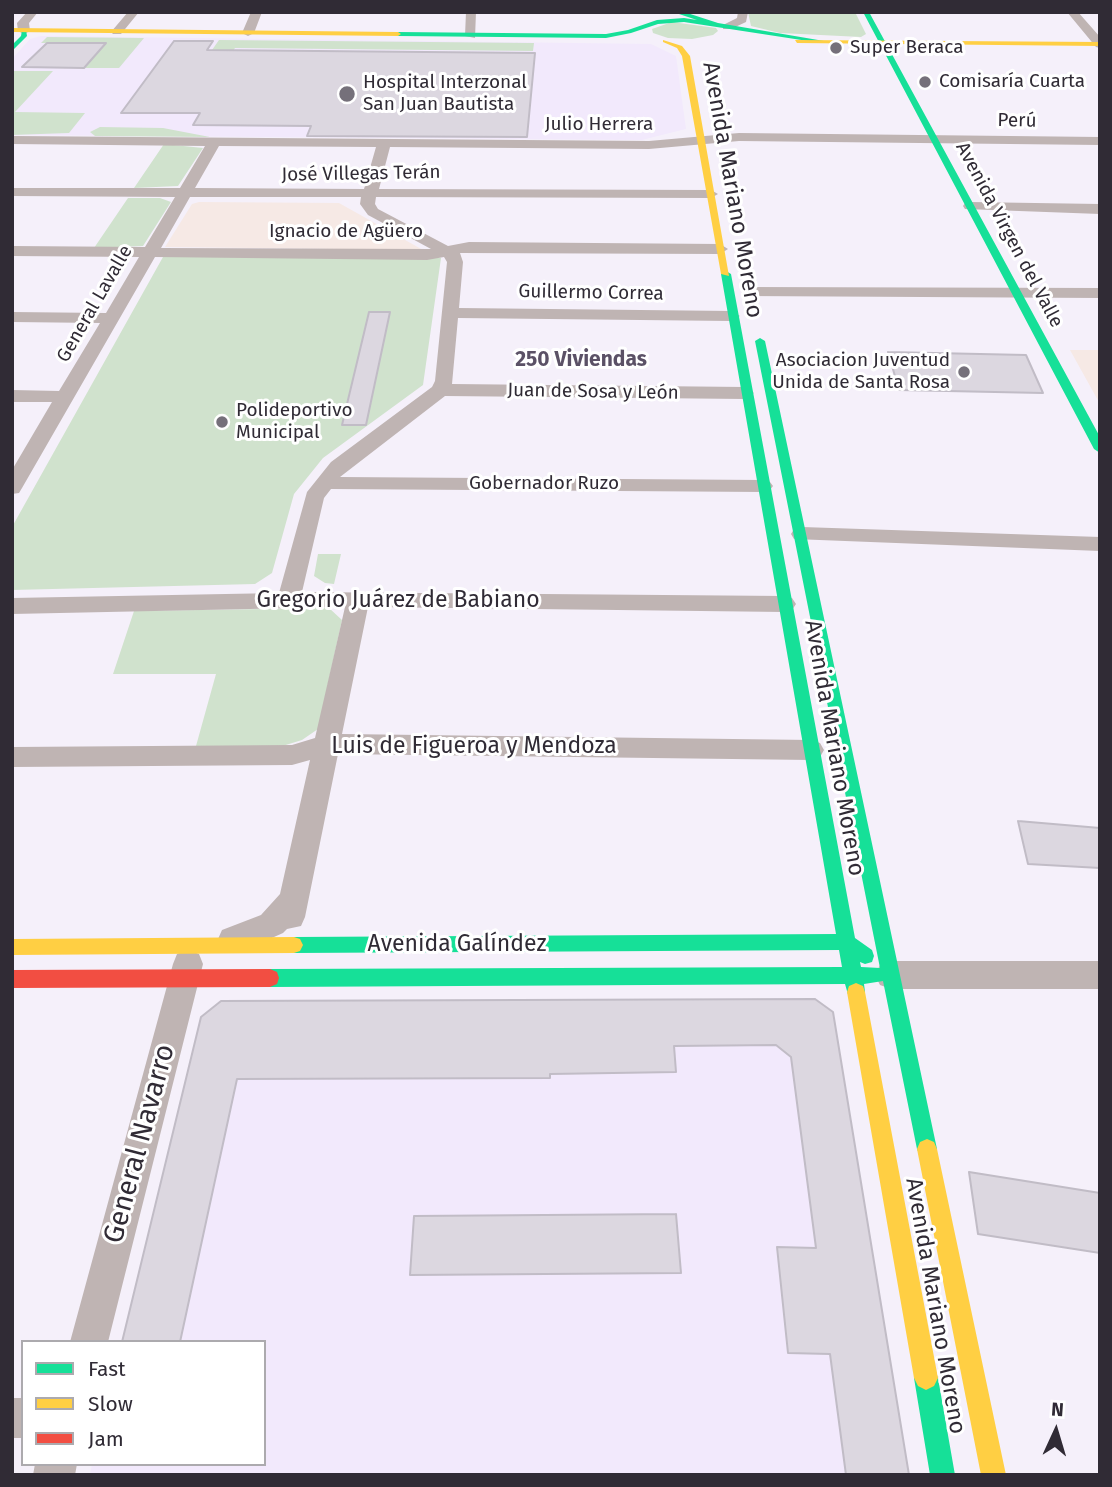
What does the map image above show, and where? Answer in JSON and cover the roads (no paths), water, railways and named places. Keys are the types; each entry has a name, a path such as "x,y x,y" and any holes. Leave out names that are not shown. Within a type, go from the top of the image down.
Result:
{"main road":[{"name":"Avenida Virgen del Valle","path":"866,12 1100,449"},
{"path":"685,14 713,34"},
{"path":"471,36 612,36 653,20 684,20 713,34"},
{"path":"653,20 646,33 663,41"},
{"path":"16,33 248,33 663,41 713,34 746,34 783,41 1099,44"},
{"path":"12,49 24,36 16,33"},
{"name":"Avenida Mariano Moreno","path":"713,34 720,144"},
{"name":"Avenida Mariano Moreno","path":"663,41 680,47 685,52 943,1475"},
{"name":"Avenida Mariano Moreno","path":"752,299 993,1475"},
{"path":"846,942 891,975"},
{"name":"Avenida Galíndez","path":"12,979 188,962 284,946 846,942"},
{"name":"Avenida Galíndez","path":"12,947 188,962 891,975"}],"street":[{"path":"16,33 33,12"},
{"path":"117,32 134,12"},
{"path":"248,33 257,12"},
{"path":"471,12 471,36"},
{"path":"713,34 741,20 744,12"},
{"path":"1072,12 1099,44"},
{"name":"Julio Herrera","path":"12,140 649,145 701,141 720,144 934,138"},
{"name":"Perú","path":"934,138 1100,141"},
{"name":"General Lavalle","path":"12,488 215,141"},
{"path":"289,599 314,497 338,466 440,390 444,381 455,262 453,255 373,212 367,204 384,143"},
{"name":"José Villegas Terán","path":"12,192 711,194"},
{"path":"970,206 1100,209"},
{"name":"Ignacio de Agüero","path":"12,251 427,255 469,247 720,249"},
{"path":"752,299 1016,292 1100,293"},
{"name":"Guillermo Correa","path":"450,313 731,316"},
{"path":"12,317 111,318"},
{"name":"Juan de Sosa y León","path":"440,390 745,393"},
{"path":"12,396 65,397"},
{"name":"Gobernador Ruzo","path":"325,483 763,486"},
{"path":"802,534 1100,544"},
{"path":"284,946 358,598"},
{"name":"Gregorio Juárez de Babiano","path":"12,606 358,598 784,604"},
{"name":"Luis de Figueroa y Mendoza","path":"12,757 292,755 328,744 811,750"},
{"path":"188,962 272,924 294,900"},
{"name":"General Navarro","path":"90,1340 188,962"},
{"name":"Avenida Galíndez","path":"891,975 1100,975"}],"place":[{"name":"Super Beraca","path":"836,48"},
{"name":"Comisaría Cuarta","path":"925,82"},
{"name":"Hospital Interzonal San Juan Bautista","path":"347,94"},
{"name":"Asociacion Juventud Unida de Santa Rosa","path":"964,372"},
{"name":"Polideportivo Municipal","path":"222,422"}],"district":[{"name":"250 Viviendas","path":"581,360"}]}
